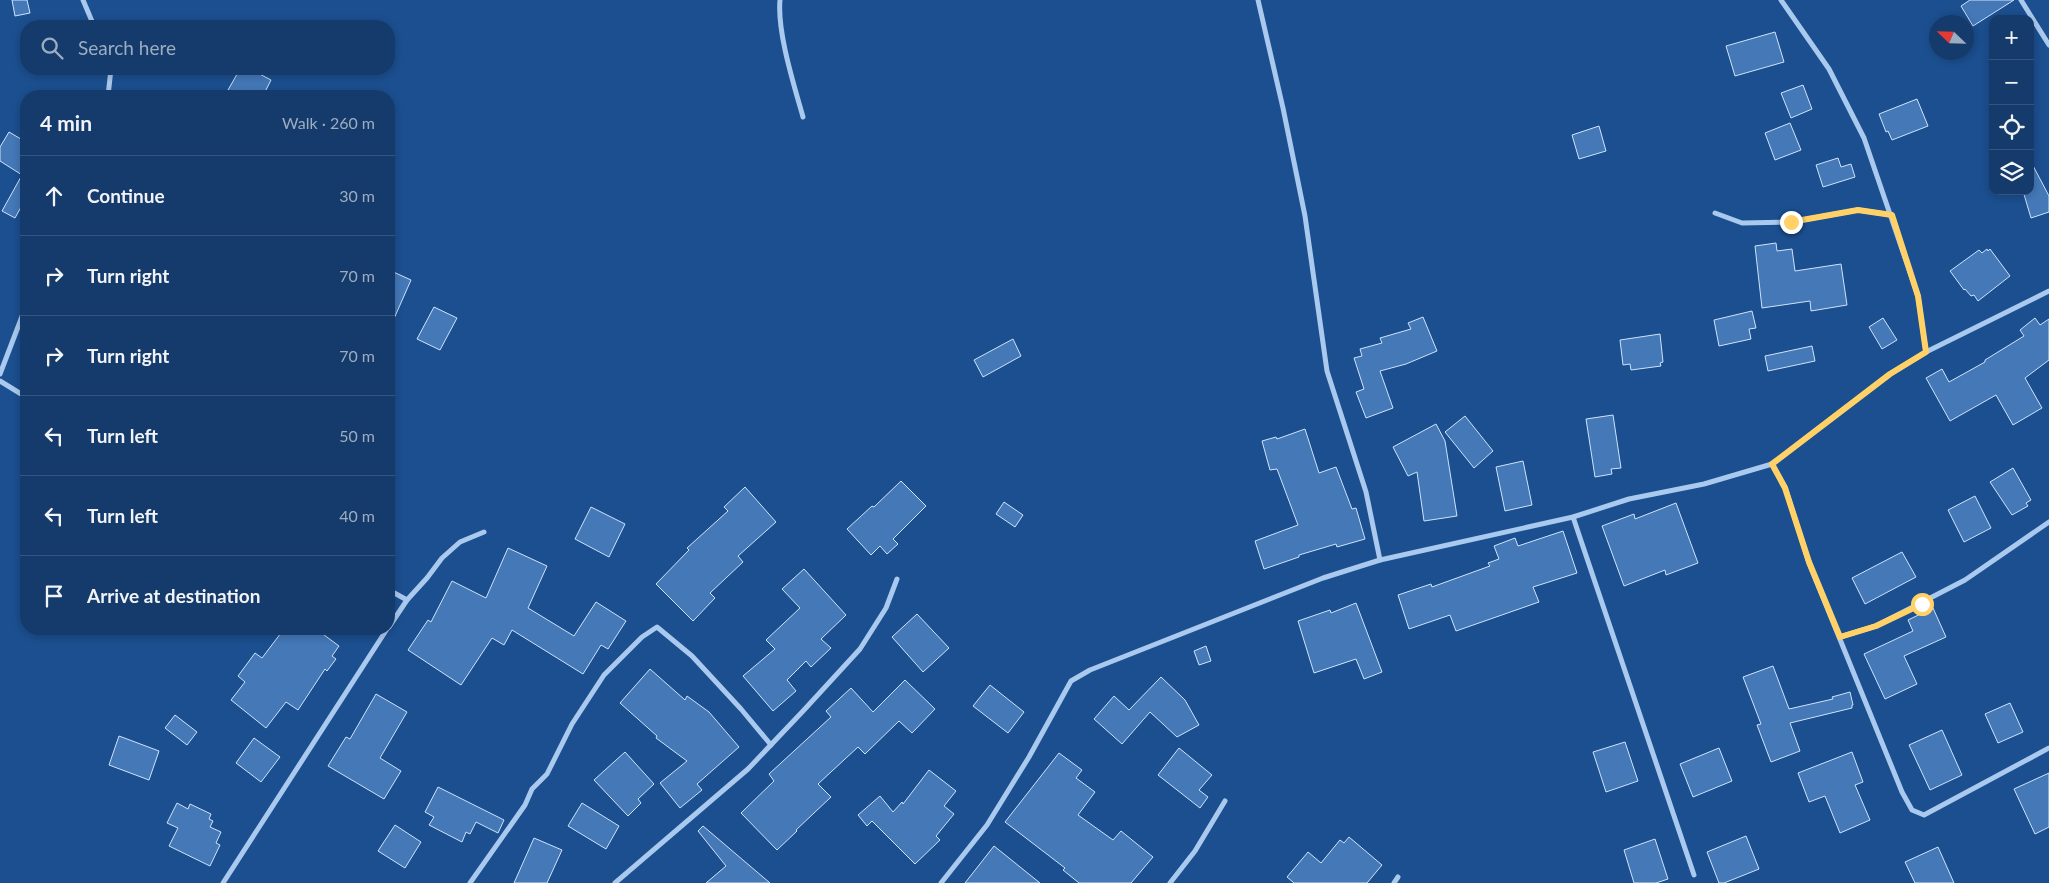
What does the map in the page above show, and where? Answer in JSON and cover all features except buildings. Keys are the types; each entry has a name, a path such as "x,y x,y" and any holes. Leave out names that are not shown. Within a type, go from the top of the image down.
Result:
{"street":[{"path":"83,0 91,20"},
{"path":"780,0 779,13 792,80 803,117"},
{"path":"1258,0 1305,216 1327,371 1366,492 1380,560"},
{"path":"1781,0 1829,69 1864,138 1892,215 1918,296 1926,352"},
{"path":"2021,0 2049,46"},
{"path":"108,90 110,75"},
{"path":"1715,213 1742,223 1791,222 1858,210 1892,215"},
{"path":"941,883 986,826 1029,757 1071,681 1090,670 1323,578 1380,560 1573,517 1629,500 1704,484 1772,464 1890,374 1926,352 2049,291"},
{"path":"0,374 20,322"},
{"path":"0,381 20,393"},
{"path":"1772,464 1785,488 1809,562 1902,792 1912,810 1924,815 2049,748"},
{"path":"1573,517 1694,876"},
{"path":"1840,637 1876,626 1965,580 2049,522"},
{"path":"395,618 407,600 442,558 460,542 484,532"},
{"path":"615,883 748,769 771,745 860,649 886,608 897,579"},
{"path":"395,593 407,600"},
{"path":"470,883 525,805 532,789 547,774 572,724 604,674 656,626 692,656 771,745"},
{"path":"223,883 383,635"},
{"path":"1170,883 1195,851 1225,801"},
{"path":"1394,883 1398,877"}],"route":[{"path":"1791,222 1858,210 1892,215 1918,296 1926,352 1890,374 1772,464 1785,488 1809,562 1840,637 1876,626 1922,604"}]}
